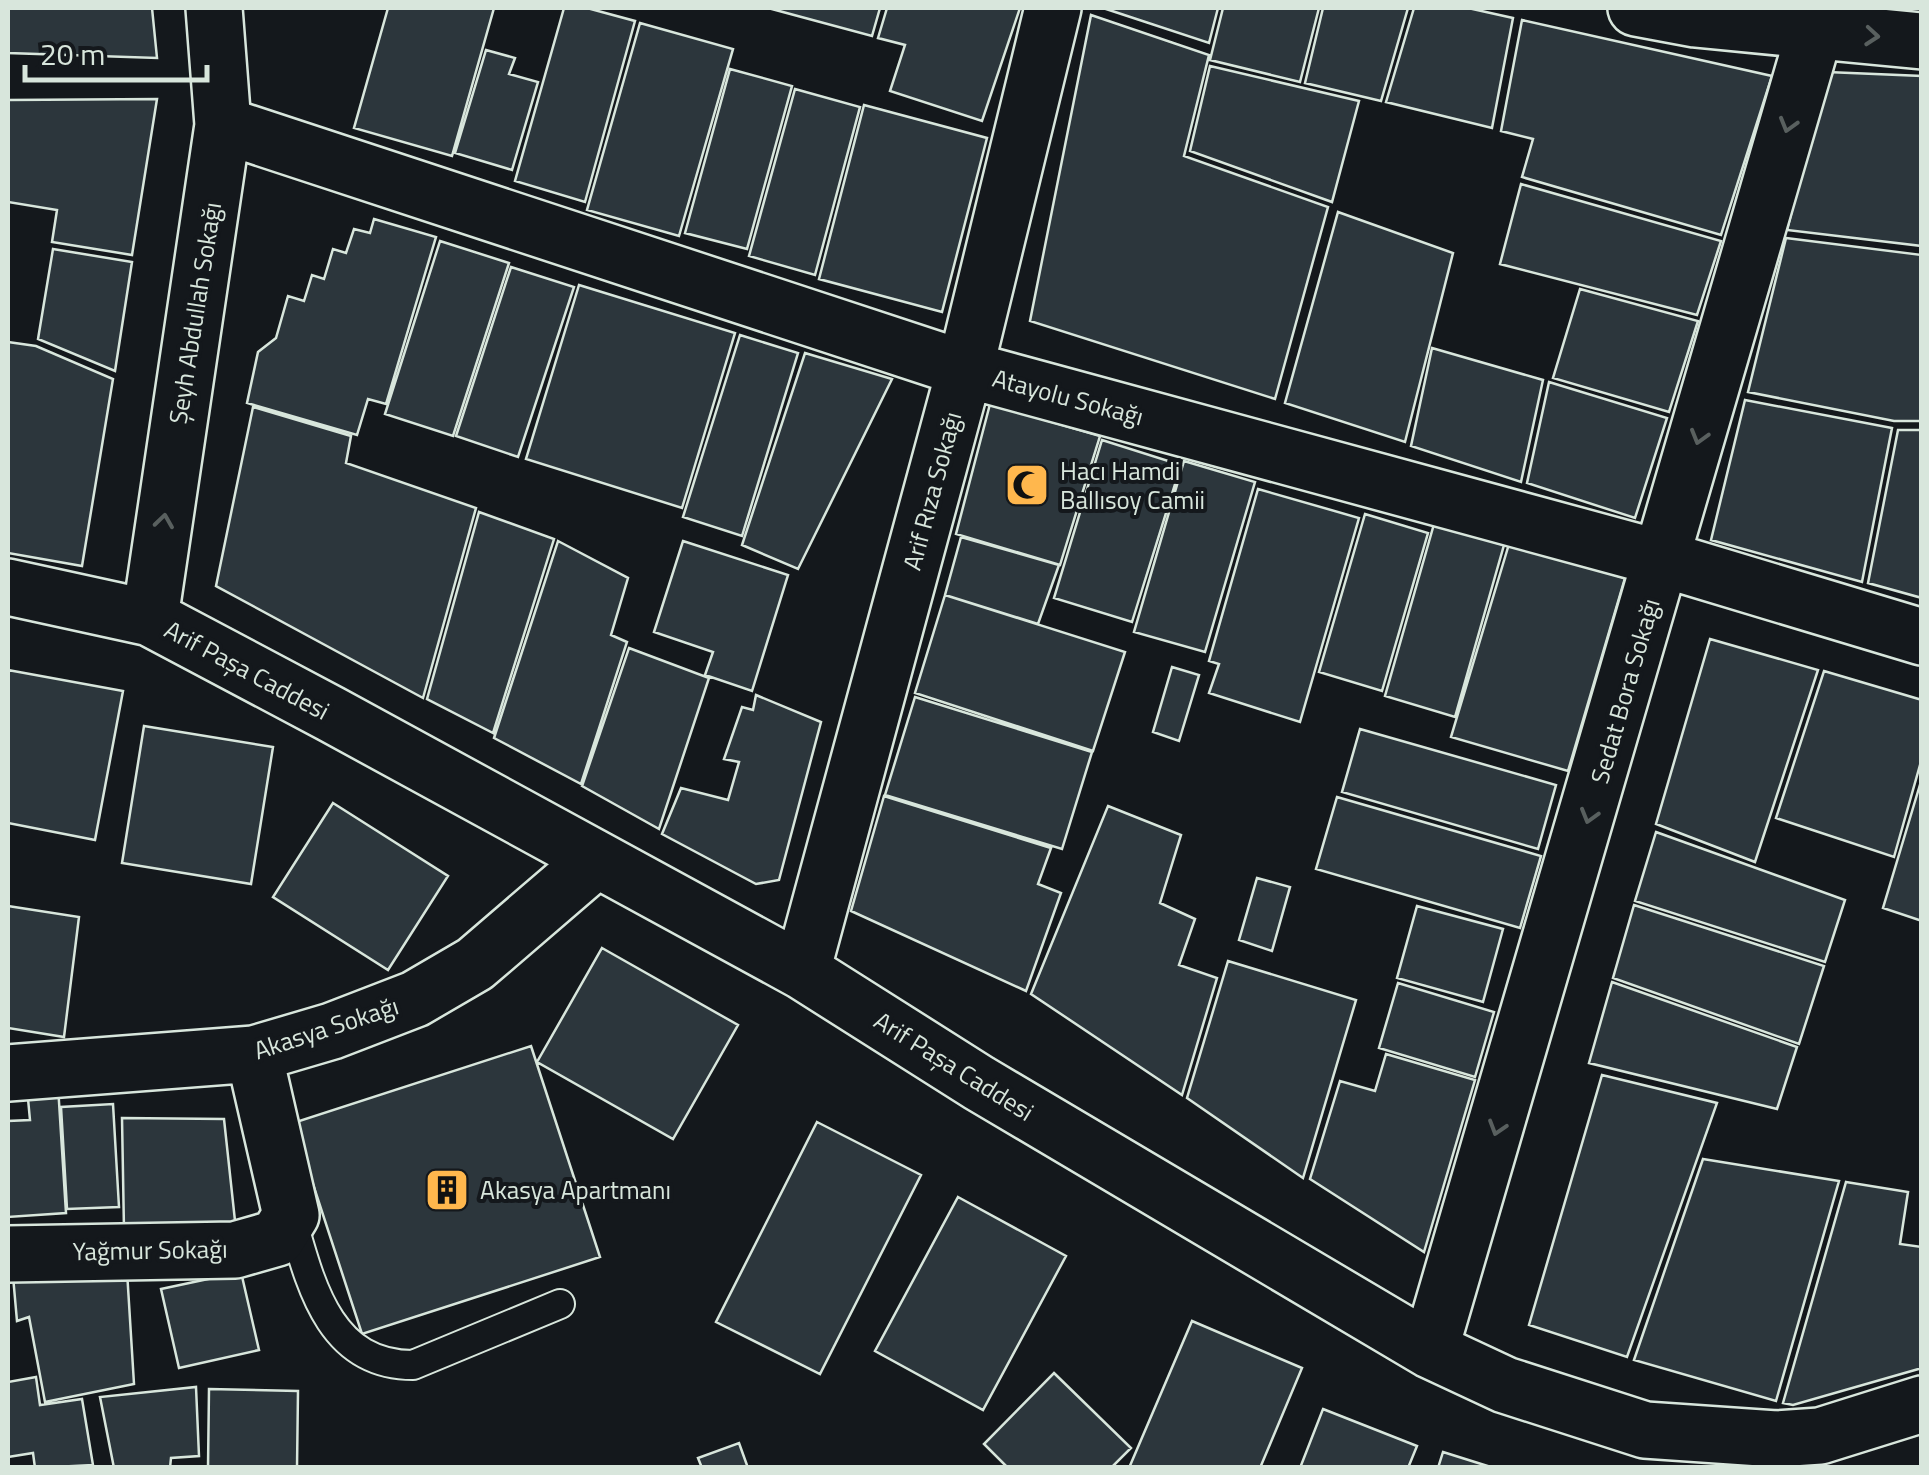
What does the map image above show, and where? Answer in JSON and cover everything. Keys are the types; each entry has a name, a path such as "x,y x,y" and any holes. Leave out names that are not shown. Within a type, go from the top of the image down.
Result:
{"street":[{"name":"Şeyh Abdullah Sokağı","path":"150,618 224,125 214,8"},
{"name":"Arif Rıza Sokağı","path":"802,971 965,370 1054,8"},
{"path":"1636,8 1695,19 1922,41"},
{"name":"Sedat Bora Sokağı","path":"1430,1350 1816,31"},
{"name":"Atayolu Sokağı","path":"224,125 965,370 1664,559 1922,638"},
{"name":"Arif Paşa Caddesi","path":"8,587 150,618 802,971 979,1083 1430,1350 1505,1384 1645,1430 1776,1440 1820,1436 1922,1404"},
{"name":"Akasya Sokağı","path":"8,1073 254,1054 332,1031 415,999 474,964 596,860"},
{"path":"254,1054 291,1215"},
{"name":"Yağmur Sokağı","path":"8,1254 235,1250 277,1238 291,1215"},
{"path":"1820,1436 1870,1468"}],"lane":[{"path":"291,1215 314,1296 326,1318 352,1345 394,1365 413,1365 560,1304"}],"building":[{"path":"8,8 152,8 157,58 8,53"},
{"path":"388,8 494,8 452,156 354,128"},
{"path":"564,8 587,8 635,21 585,202 515,181"},
{"path":"768,8 880,8 872,36"},
{"path":"887,8 1020,8 982,121 890,91 905,45 878,38"},
{"path":"1103,8 1218,8 1209,43"},
{"path":"1223,8 1319,8 1300,82 1210,60"},
{"path":"1323,8 1408,8 1381,101 1305,83"},
{"path":"1414,8 1468,8 1513,18 1492,128 1386,102"},
{"path":"1091,15 1209,55 1184,156 1328,207 1275,399 1030,321"},
{"path":"1522,20 1772,76 1721,235 1522,177 1533,139 1501,131"},
{"path":"640,23 733,49 679,236 587,210"},
{"path":"486,50 515,58 509,74 538,82 512,170 455,153"},
{"path":"1210,66 1359,101 1332,202 1190,151"},
{"path":"730,69 792,86 747,249 685,233"},
{"path":"1827,72 1922,76 1922,246 1787,230"},
{"path":"795,89 860,107 815,275 749,256"},
{"path":"157,99 132,255 52,242 57,210 8,202 8,100"},
{"path":"864,105 987,138 942,312 819,279"},
{"path":"1521,184 1721,241 1697,315 1500,264"},
{"path":"1338,212 1453,253 1405,442 1285,403"},
{"path":"374,219 436,237 386,404 368,399 357,435 247,403 258,352 276,338 288,296 304,301 312,275 324,279 333,249 346,253 354,229 370,233"},
{"path":"1786,238 1922,255 1922,421 1894,421 1748,392"},
{"path":"440,241 509,263 453,436 385,414"},
{"path":"53,249 132,262 115,371 38,339"},
{"path":"511,267 574,287 518,457 456,436"},
{"path":"579,285 735,333 682,508 526,459"},
{"path":"1580,289 1698,321 1669,412 1553,378"},
{"path":"740,335 798,353 742,536 683,517"},
{"path":"8,342 36,346 113,379 82,566 8,553"},
{"path":"1432,348 1543,380 1521,482 1411,446"},
{"path":"805,353 892,379 798,569 742,545"},
{"path":"1549,382 1667,418 1635,518 1527,483"},
{"path":"1745,400 1892,428 1862,582 1711,540"},
{"name":"Hacı Hamdi Ballısoy Camii","path":"990,404 1100,436 1060,565 956,534"},
{"path":"253,407 351,436 346,463 476,508 423,698 216,586"},
{"path":"1898,430 1922,430 1922,598 1868,583"},
{"path":"1102,440 1181,465 1132,622 1054,598"},
{"path":"1184,461 1255,482 1205,652 1134,632"},
{"path":"1258,489 1359,518 1300,722 1209,693 1219,664 1209,661"},
{"path":"479,512 554,539 493,733 427,699"},
{"path":"1365,514 1428,533 1382,691 1319,672"},
{"path":"1434,524 1504,545 1455,717 1385,696"},
{"path":"961,537 1059,565 1038,624 945,595"},
{"path":"558,541 628,578 611,635 627,642 581,784 494,738"},
{"path":"683,541 788,575 752,691 705,675 713,652 654,632"},
{"path":"1509,544 1625,578 1568,771 1451,737"},
{"path":"945,595 1125,652 1093,751 915,693"},
{"path":"1710,639 1818,670 1755,862 1656,824"},
{"path":"629,648 709,678 659,829 582,786"},
{"path":"1172,667 1199,675 1179,741 1153,732"},
{"path":"8,670 123,691 95,840 8,823"},
{"path":"1824,671 1922,700 1922,758 1894,857 1776,818"},
{"path":"756,695 821,722 779,880 756,884 662,834 681,788 728,800 739,762 724,759 742,707 753,710"},
{"path":"915,697 1092,752 1062,849 885,795"},
{"path":"144,726 273,747 251,884 122,863"},
{"path":"1360,729 1556,785 1538,849 1342,792"},
{"path":"1922,778 1922,921 1883,908"},
{"path":"884,796 1051,848 1038,884 1061,893 1026,991 851,911"},
{"path":"1337,797 1541,856 1520,928 1316,869"},
{"path":"333,803 448,876 388,970 273,897"},
{"path":"1108,806 1181,835 1160,903 1195,919 1179,965 1217,978 1182,1095 1031,994"},
{"path":"1656,832 1845,900 1825,962 1635,901"},
{"path":"1257,878 1290,887 1272,951 1239,940"},
{"path":"1634,905 1824,966 1799,1044 1613,978"},
{"path":"8,906 79,917 64,1037 8,1028"},
{"path":"1417,906 1503,929 1483,1002 1397,978"},
{"path":"602,948 738,1025 673,1139 537,1062"},
{"path":"1228,961 1356,1000 1303,1178 1187,1098"},
{"path":"1612,982 1797,1047 1777,1109 1589,1063"},
{"path":"1398,983 1494,1012 1475,1077 1379,1048"},
{"name":"Akasya Apartmanı","path":"531,1046 600,1257 362,1334 293,1123"},
{"path":"1386,1054 1475,1080 1424,1252 1310,1179 1340,1081 1375,1091"},
{"path":"1602,1075 1717,1103 1627,1357 1529,1325"},
{"path":"58,1086 66,1213 8,1217 8,1121 30,1120 27,1088"},
{"path":"113,1104 119,1207 67,1209 61,1107"},
{"path":"122,1118 224,1119 236,1230 124,1230"},
{"path":"817,1122 921,1175 820,1374 716,1322"},
{"path":"1703,1159 1839,1181 1776,1401 1634,1360"},
{"path":"1846,1182 1908,1192 1900,1244 1922,1247 1922,1368 1793,1405 1783,1403"},
{"path":"958,1197 1066,1256 983,1410 875,1351"},
{"path":"127,1271 134,1384 45,1402 29,1317 17,1321 13,1276"},
{"path":"241,1272 259,1350 179,1368 161,1289"},
{"path":"1192,1321 1302,1368 1260,1468 1129,1468"},
{"path":"1054,1373 1131,1448 1111,1468 1008,1468 984,1444"},
{"path":"36,1377 40,1405 82,1399 93,1465 35,1468 33,1453 8,1457 8,1382"},
{"path":"196,1387 199,1456 171,1458 170,1468 114,1468 100,1397"},
{"path":"209,1389 298,1391 297,1468 208,1468"},
{"path":"1323,1409 1417,1446 1408,1468 1300,1468"},
{"path":"739,1443 748,1468 702,1468 698,1458"},
{"path":"1443,1452 1494,1468 1438,1468"}],"place":[{"name":"Hacı Hamdi Ballısoy Camii","path":"1027,485"},
{"name":"Akasya Apartmanı","path":"447,1190"}]}
